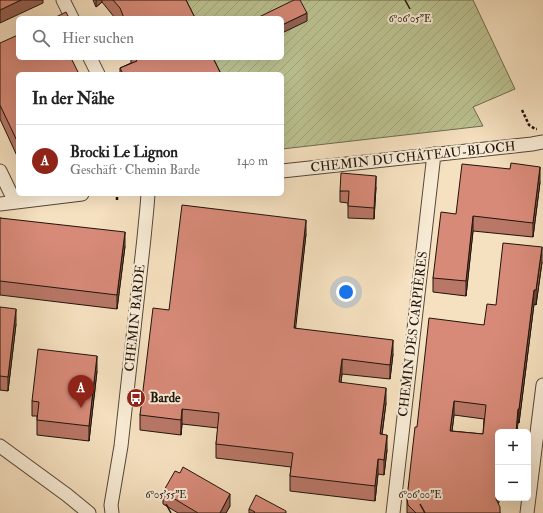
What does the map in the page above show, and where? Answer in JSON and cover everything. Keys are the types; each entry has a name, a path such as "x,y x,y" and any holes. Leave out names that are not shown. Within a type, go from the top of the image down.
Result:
{"street":[{"path":"64,0 71,16"},
{"path":"91,60 97,72"},
{"name":"CHEMIN DU CHÂTEAU-BLOCH","path":"284,171 543,142"},
{"name":"CHEMIN DES CARPIÈRES","path":"393,513 434,154"},
{"path":"0,171 15,202"},
{"path":"0,204 65,196"},
{"name":"CHEMIN BARDE","path":"112,513 111,505 121,439 148,196"},
{"path":"527,513 540,430 543,385"},
{"path":"0,446 89,513"}],"path":[{"path":"522,110 529,125 535,129 539,128"}],"green space":[{"path":"179,0 473,0 515,89 473,107 483,126 284,149 284,72 213,72 207,60 284,60 284,16 187,16"}],"building":[{"path":"0,0 21,0 0,10"},
{"path":"113,0 186,0 194,16 123,16 120,8"},
{"path":"294,0 300,0 307,13 284,24 284,16 261,16"},
{"path":"66,12 68,16 58,16"},
{"path":"16,36 16,60 72,60 78,72 16,72 16,139 0,105 0,43"},
{"path":"136,60 214,60 220,72 122,72 120,68 137,61"},
{"path":"511,163 540,167 533,223 473,216 466,281 433,278 441,212 456,214 462,164 510,169"},
{"path":"341,173 376,176 374,208 348,206 349,191 340,191"},
{"path":"182,205 306,220 294,328 393,340 390,365 342,359 339,382 386,388 380,434 387,435 384,460 378,459 375,486 290,476 293,453 216,444 219,413 182,409 181,420 140,415 153,308 169,310"},
{"path":"0,218 125,232 117,295 0,281"},
{"path":"503,243 542,247 536,290 534,290 516,429 495,429 495,501 497,501 500,507 500,513 416,513 408,505 407,498 415,427 417,427 429,318 484,325 487,304 496,305","holes":["454,401 486,405 483,434 450,431"]},
{"path":"0,307 16,309 8,377 0,376"},
{"path":"38,349 97,356 89,426 37,420 39,402 32,401"},
{"path":"183,467 230,494 220,513 198,513 163,492 175,471 180,473"},
{"path":"256,495 286,511 286,513 254,513 255,512 249,509"}],"place":[{"name":"Barde","path":"136,398"},
{"name":"Brocki Le Lignon","path":"81,408"}]}
